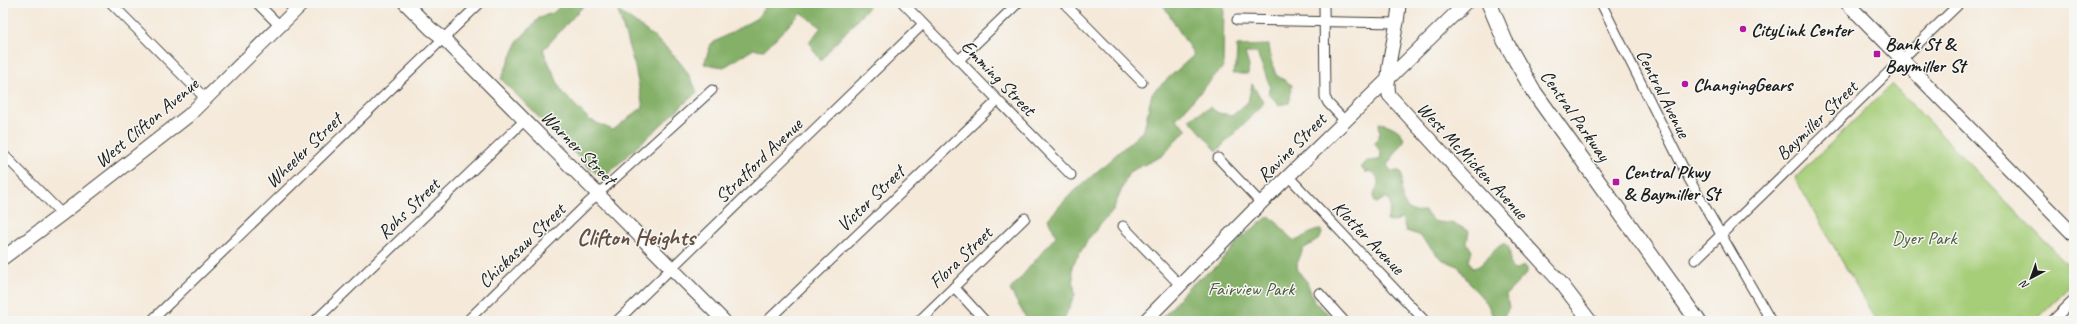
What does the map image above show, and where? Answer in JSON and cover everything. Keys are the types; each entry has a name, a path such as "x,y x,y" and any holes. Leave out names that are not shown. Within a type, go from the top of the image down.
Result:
{"main road":[{"name":"Central Parkway","path":"1489,3 1506,41 1538,98 1698,321"}],"street":[{"path":"111,3 205,98"},
{"path":"257,3 280,26"},
{"name":"West Clifton Avenue","path":"3,258 169,132 303,3"},
{"name":"Warner Street","path":"405,3 431,30 443,38 724,321"},
{"name":"Wheeler Street","path":"150,321 480,3"},
{"name":"Emming Street","path":"903,3 1072,175"},
{"path":"959,60 1018,3"},
{"path":"1064,3 1142,82"},
{"path":"1324,3 1325,97 1328,103 1345,121"},
{"name":"West McMicken Avenue","path":"1399,3 1398,23 1387,81 1389,95 1561,283 1590,321"},
{"name":"Ravine Street","path":"1145,321 1261,204 1466,3"},
{"name":"Central Avenue","path":"1601,3 1672,147 1771,321"},
{"path":"1847,3 2074,235"},
{"name":"Baymiller Street","path":"1695,260 1960,3"},
{"path":"1237,20 1398,23"},
{"name":"Stratford Avenue","path":"617,321 923,24"},
{"name":"Chickasaw Street","path":"467,321 599,194 712,90"},
{"name":"Victor Street","path":"767,321 997,100"},
{"name":"Rohs Street","path":"315,321 525,120"},
{"path":"3,154 62,214"},
{"path":"1218,158 1261,204"},
{"name":"Klotter Avenue","path":"1289,177 1425,321"},
{"name":"Flora Street","path":"919,321 1025,218"},
{"path":"1123,226 1181,286"},
{"path":"954,287 985,321"},
{"path":"1319,293 1344,321"},
{"path":"2052,321 2074,300"}],"green space":[{"path":"563,3 586,3 543,50 562,92 590,120 613,130 643,107 635,67 618,11 642,27 674,56 684,67 697,92 603,178 587,166 501,79 518,41 540,17 553,13"},
{"path":"768,3 871,3 821,61 809,43 821,27 801,13 764,50 754,49 724,67 704,64 711,44 757,18"},
{"path":"1162,3 1224,3 1223,67 1176,119 1187,129 1162,156 1129,172 1113,210 1089,238 1072,266 1075,295 1063,321 1024,321 1026,318 1010,290 1056,236 1048,219 1067,198 1144,130 1152,93 1194,55"},
{"path":"1269,45 1271,60 1276,75 1292,85 1289,103 1279,105 1268,93 1270,86 1257,53 1245,53 1249,66 1248,74 1232,74 1236,66 1237,46"},
{"path":"1252,84 1264,103 1217,151 1189,119 1210,107 1218,113 1233,115 1248,102"},
{"name":"Dyer Park","path":"1892,84 2074,271 2074,283 2035,321 1876,321 1795,178"},
{"path":"1379,123 1395,128 1403,137 1404,141 1387,165 1391,171 1399,171 1402,173 1402,195 1408,208 1413,211 1425,211 1435,221 1456,225 1469,231 1467,243 1472,251 1469,261 1473,268 1485,261 1499,245 1503,243 1510,250 1511,267 1514,270 1524,266 1527,268 1527,273 1506,295 1509,307 1504,316 1507,321 1495,321 1487,303 1470,284 1458,266 1441,259 1419,235 1406,231 1402,218 1393,222 1387,221 1391,207 1388,198 1385,198 1377,203 1375,202 1374,194 1378,185 1377,177 1374,173 1365,172 1361,168 1367,161 1379,160 1381,156 1375,144 1380,133"},
{"name":"Fairview Park","path":"1269,216 1295,241 1314,231 1321,230 1322,234 1318,240 1303,249 1297,264 1298,271 1307,282 1314,301 1336,321 1158,321 1170,310 1187,288 1217,266 1241,238"}],"place":[{"name":"CityLink Center","path":"1743,29"},
{"name":"Bank St & Baymiller St","path":"1877,54"},
{"name":"ChangingGears","path":"1685,84"},
{"name":"Central Pkwy & Baymiller St","path":"1616,182"}],"district":[{"name":"Clifton Heights","path":"636,237"}]}
